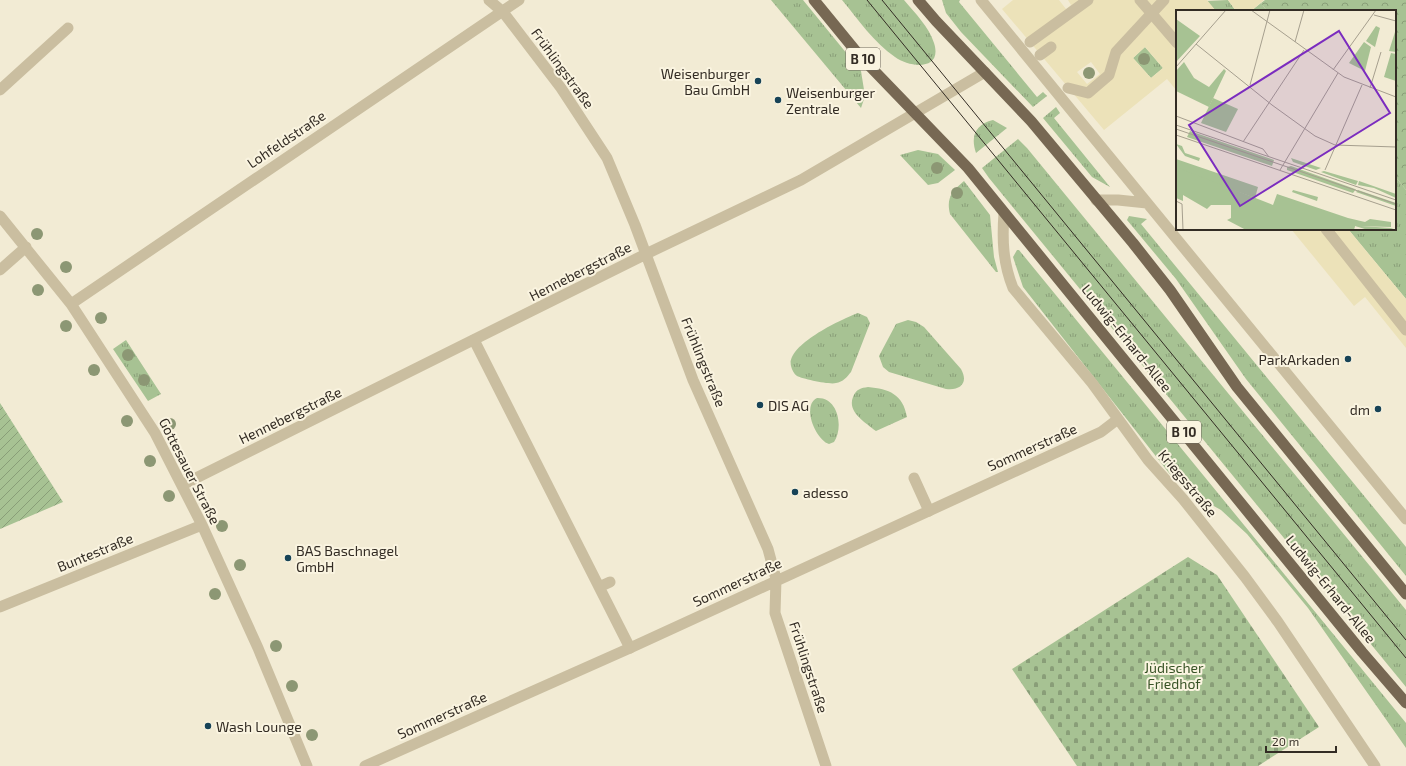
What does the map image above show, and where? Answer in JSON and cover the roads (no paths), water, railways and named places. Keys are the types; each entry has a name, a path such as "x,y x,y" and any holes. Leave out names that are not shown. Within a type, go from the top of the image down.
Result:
{"main road":[{"name":"Ludwig-Erhard-Allee","path":"814,0 859,55 968,168 1134,370 1352,640 1406,703"},
{"path":"922,2 1031,121 1170,290 1237,387 1406,594"}],"street":[{"name":"Frühlingstraße","path":"489,0 503,12 561,88 606,158 646,254 693,380 768,549 776,580 775,613 826,766"},
{"name":"Lohfeldstraße","path":"71,304 519,0"},
{"path":"981,0 1406,519"},
{"path":"1030,42 1088,0"},
{"path":"1140,0 1176,42"},
{"path":"1068,88 1088,93 1109,75 1116,52 1164,0"},
{"path":"0,90 68,28"},
{"path":"1040,54 1051,47"},
{"name":"Hennebergstraße","path":"182,485 646,254 802,180 985,72"},
{"path":"1096,200 1147,203"},
{"name":"Kriegsstraße","path":"1004,213 1003,237 1006,269 1013,288 1092,383 1148,460 1183,499 1245,577 1278,622 1375,766"},
{"name":"Gottesauer Straße","path":"0,216 71,304 155,433 202,525 264,662 307,766"},
{"path":"1327,230 1406,330"},
{"path":"0,270 26,247"},
{"path":"474,340 630,648"},
{"name":"Sommerstraße","path":"365,766 630,648 1101,432 1118,419"},
{"path":"914,478 928,511"},
{"name":"Buntestraße","path":"0,607 202,525"},
{"path":"599,587 610,582"}],"tram line":[{"path":"867,0 1406,658"},
{"path":"882,0 1406,640"}],"place":[{"name":"Weisenburger Bau GmbH","path":"758,81"},
{"name":"Weisenburger Zentrale","path":"778,100"},
{"name":"ParkArkaden","path":"1348,359"},
{"name":"DIS AG","path":"760,405"},
{"name":"dm","path":"1378,409"},
{"name":"adesso","path":"795,492"},
{"name":"BAS Baschnagel GmbH","path":"288,558"},
{"name":"Wash Lounge","path":"208,726"}],"park label":[{"name":"Jüdischer Friedhof","path":"1174,676"}]}
